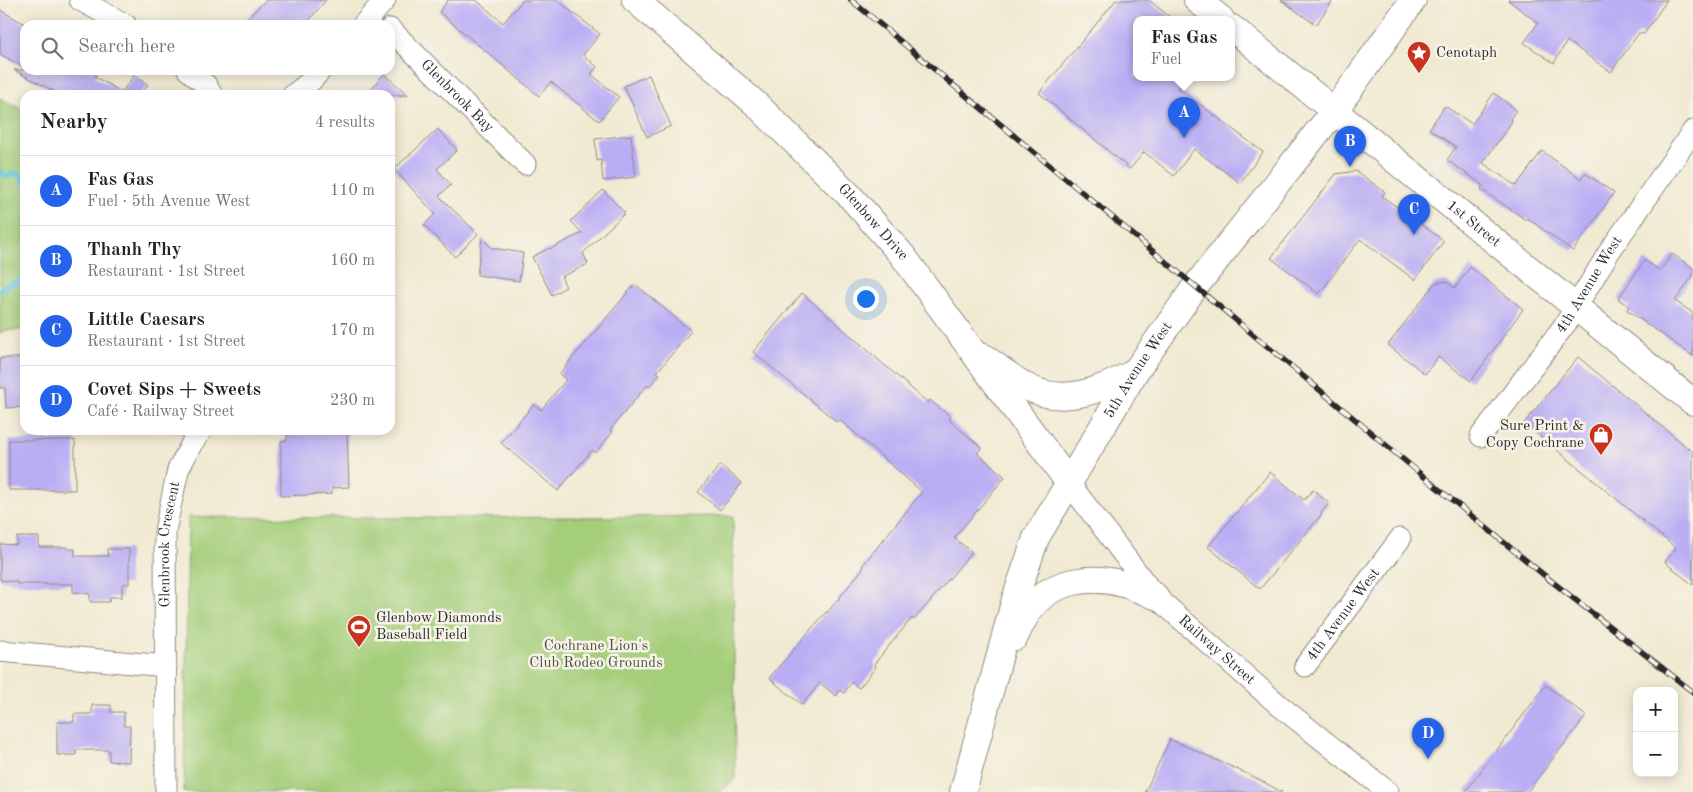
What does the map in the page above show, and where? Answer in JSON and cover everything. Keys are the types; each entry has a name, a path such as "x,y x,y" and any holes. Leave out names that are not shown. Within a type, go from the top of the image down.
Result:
{"street":[{"path":"80,0 117,20"},
{"name":"Glenbow Drive","path":"635,0 756,104 849,195 903,256 1069,483"},
{"path":"1197,0 1217,16"},
{"name":"5th Avenue West","path":"963,792 982,718 994,683 1015,599 1036,538 1136,372 1195,287 1335,110 1413,0"},
{"name":"1st Street","path":"1235,30 1693,402"},
{"name":"Glenbrook Bay","path":"395,34 526,164"},
{"path":"194,75 209,90"},
{"path":"299,90 316,75"},
{"name":"4th Avenue West","path":"1481,436 1576,307 1610,252 1693,131"},
{"path":"969,348 1026,386 1043,393 1067,396 1090,392 1106,387 1136,372"},
{"name":"Glenbrook Crescent","path":"166,792 165,531 178,470 198,435"},
{"name":"Railway Street","path":"1069,483 1155,596 1280,706 1388,792"},
{"name":"4th Avenue West","path":"1305,666 1400,540"},
{"path":"994,683 1021,626 1034,604 1048,591 1069,582 1091,580 1121,583 1155,596"},
{"path":"0,651 166,666"}],"green space":[{"path":"0,98 20,108 20,330 6,330 0,333"},
{"name":"Cochrane Lion's Club Rodeo Grounds","path":"733,516 735,779 721,792 184,792 188,517"}],"building":[{"path":"266,0 326,0 309,20 245,20"},
{"path":"448,0 476,0 503,23 523,0 557,0 600,34 583,55 597,67 591,74 619,97 599,121 551,82 539,96 439,12"},
{"path":"1116,0 1149,0 1168,16 1133,16 1133,81 1184,81 1178,88 1263,152 1240,183 1194,149 1174,176 1144,152 1130,169 1039,93"},
{"path":"1281,0 1333,0 1316,25"},
{"path":"1508,0 1667,0 1644,34 1639,33 1611,72 1567,41 1554,63 1524,43 1538,23"},
{"path":"0,10 20,21 20,65 0,54"},
{"path":"23,75 96,75 95,77 118,90 52,90"},
{"path":"134,75 148,85 144,90 123,90"},
{"path":"385,75 408,95 395,95 395,90 370,90"},
{"path":"649,75 671,126 647,137 624,86"},
{"path":"1494,93 1516,110 1510,119 1512,121 1483,163 1516,186 1542,151 1581,179 1585,173 1614,193 1573,251 1527,218 1526,220 1481,189 1483,185 1447,160 1456,147 1429,129 1445,106 1472,124"},
{"path":"438,129 457,150 437,169 451,185 439,196 478,234 455,257 424,225 435,214 395,168"},
{"path":"631,135 636,177 603,181 601,160 597,161 595,139"},
{"path":"1356,171 1385,192 1382,196 1444,241 1415,280 1360,239 1319,294 1271,258 1336,174"},
{"path":"603,190 625,213 583,253 588,264 561,277 566,287 552,295 532,257 582,233 571,221"},
{"path":"482,238 492,248 523,253 519,281 477,275"},
{"path":"1672,254 1693,268 1693,276 1675,301 1693,313 1693,356 1627,310 1629,306 1618,299 1645,260 1660,271"},
{"path":"1470,267 1523,309 1471,381 1438,357 1425,374 1388,345 1435,283 1446,281 1455,288"},
{"path":"635,284 691,331 657,372 660,374 649,387 647,385 610,430 613,432 595,453 592,450 558,491 501,443 534,404 541,410 566,380 559,374"},
{"path":"802,293 928,403 930,400 951,417 949,420 982,448 977,453 1005,477 954,538 972,552 914,620 912,618 874,664 876,667 859,688 852,682 844,693 840,690 836,696 820,683 802,705 769,678 827,613 922,492 839,419 837,422 753,352"},
{"path":"1578,357 1693,452 1693,585 1665,562 1676,548 1524,423"},
{"path":"0,358 20,358 20,407 6,408 5,388 0,388"},
{"path":"287,435 347,435 349,487 332,488 332,494 281,496 281,441 287,440"},
{"path":"9,440 75,440 75,490 9,490"},
{"path":"720,465 742,483 720,510 698,492"},
{"path":"1270,472 1304,500 1313,490 1329,503 1260,589 1208,547"},
{"path":"17,537 39,537 39,547 67,547 67,549 75,549 75,556 108,556 107,549 129,549 129,584 122,584 122,597 110,597 109,602 91,602 90,594 73,592 73,584 17,584 17,582 0,580 0,544 17,545"},
{"path":"1546,685 1586,716 1527,792 1465,792"},
{"path":"92,705 111,705 111,712 124,712 124,726 130,726 129,762 109,761 109,750 76,750 76,755 57,755 57,722 74,722 74,714 92,714"},
{"path":"1170,739 1254,777 1282,792 1145,792"}],"waterway":[{"path":"0,172 7,177 14,173 20,175"},
{"path":"0,290 7,285 20,281"}],"railway":[{"path":"851,0 1440,490 1550,580 1693,692"}],"place":[{"name":"Cenotaph","path":"1419,74"},
{"name":"Fas Gas","path":"1184,138"},
{"name":"Thanh Thy","path":"1350,167"},
{"name":"Little Caesars","path":"1414,235"},
{"name":"Sure Print & Copy Cochrane","path":"1601,456"},
{"name":"Glenbow Diamonds Baseball Field","path":"359,648"},
{"name":"Covet Sips + Sweets","path":"1428,759"}]}
